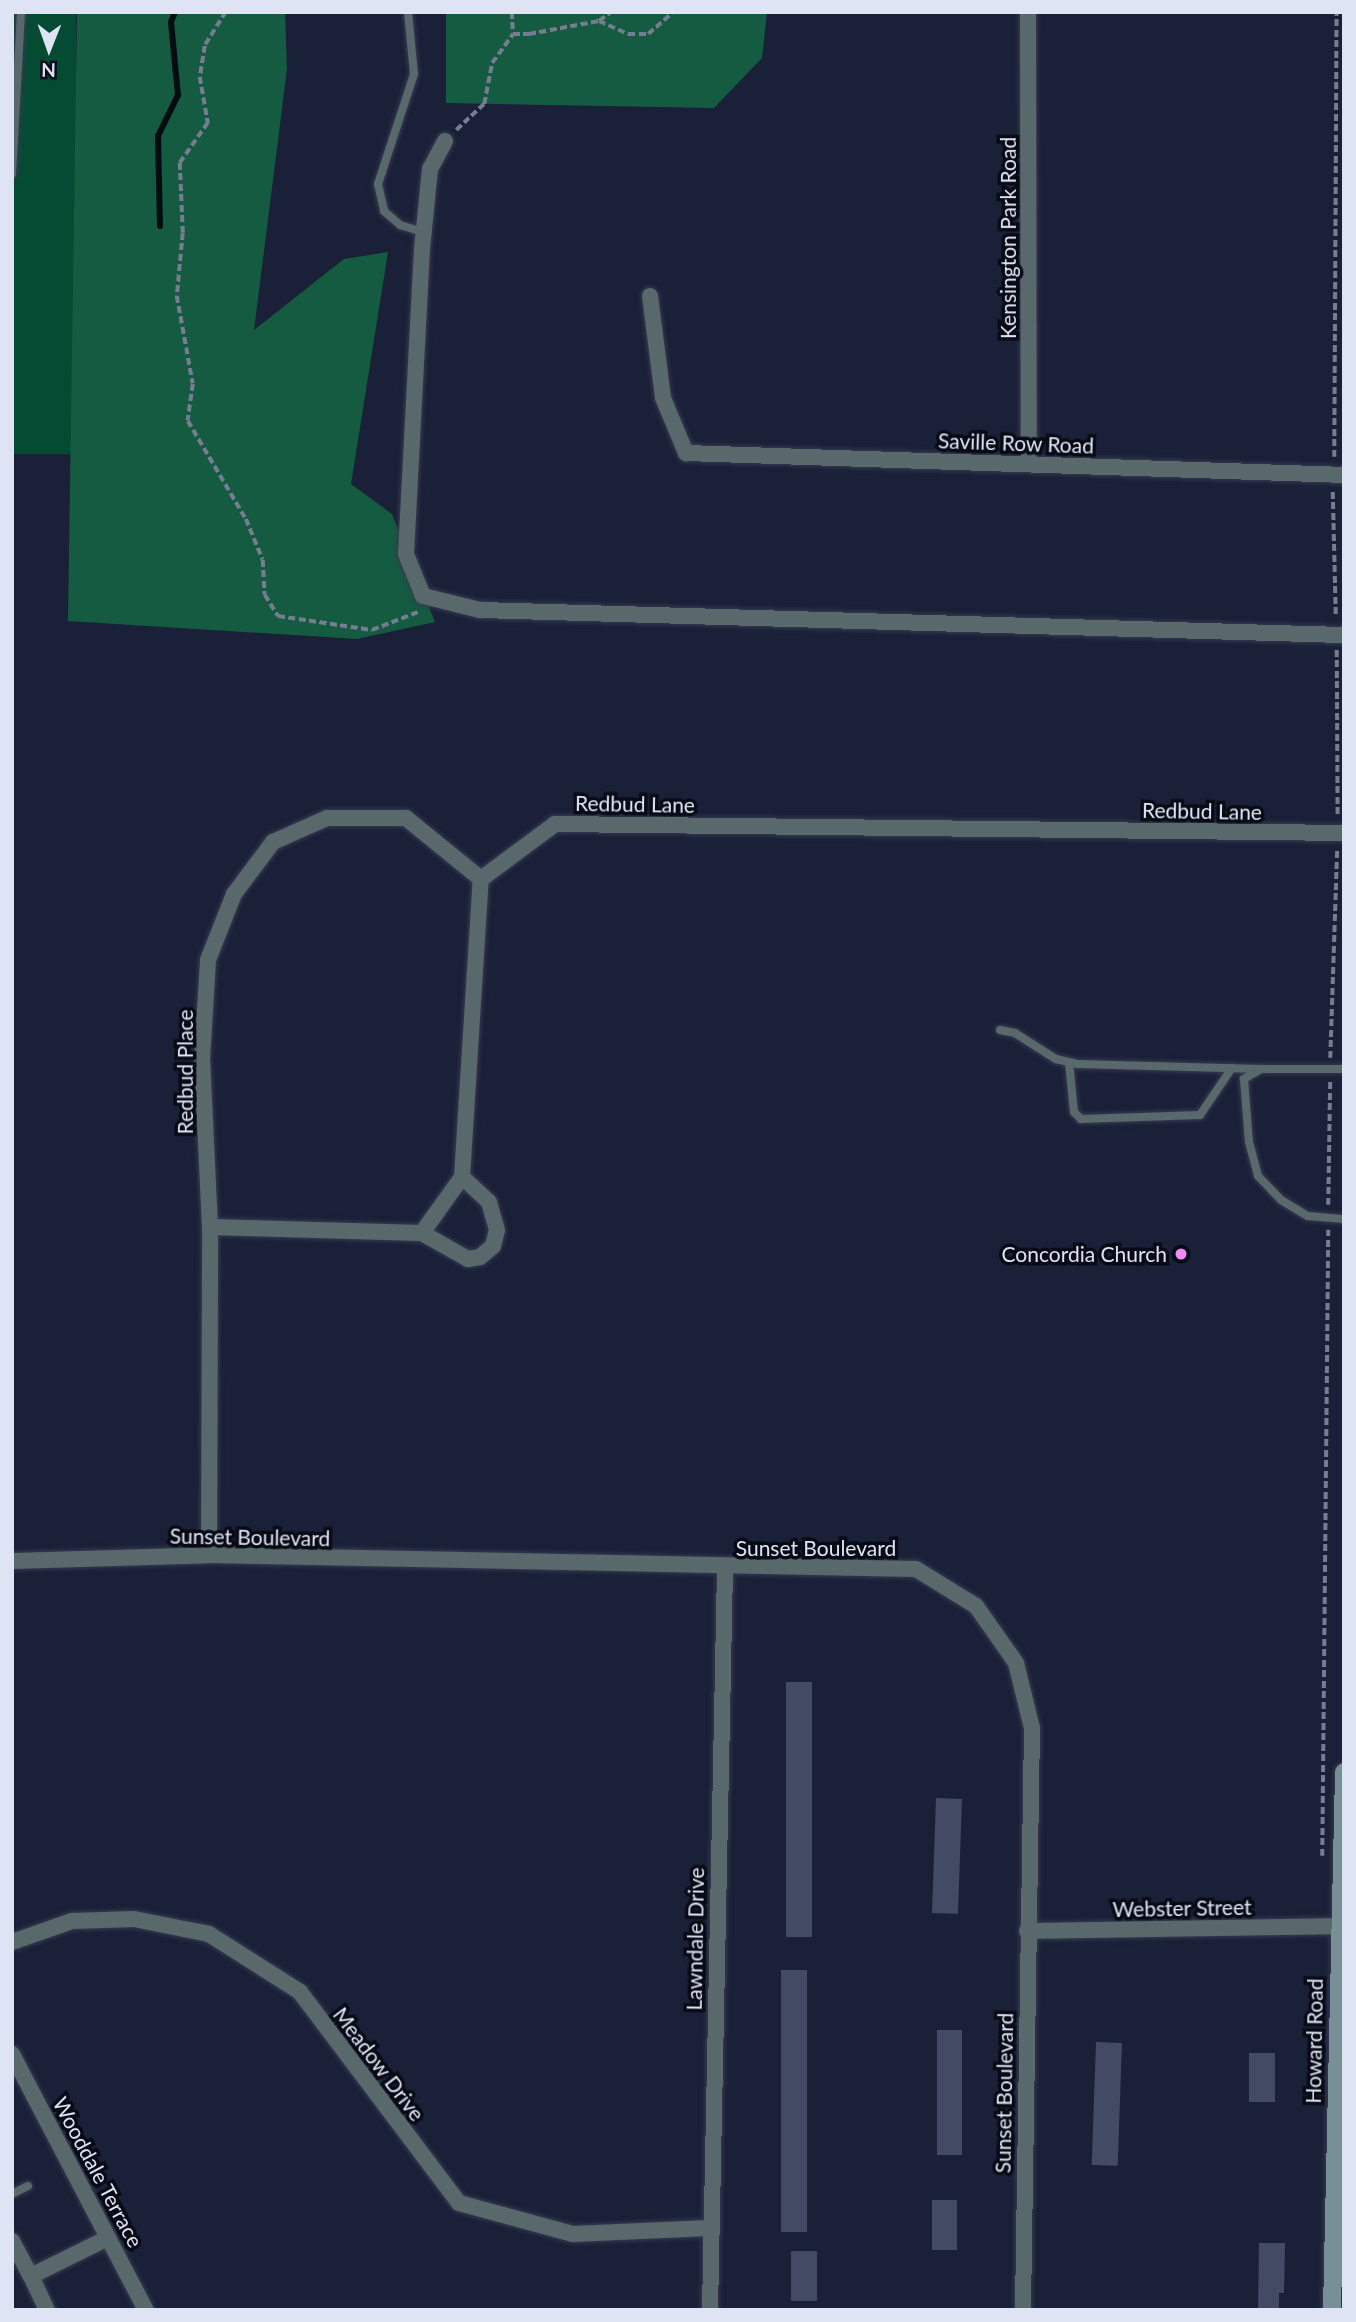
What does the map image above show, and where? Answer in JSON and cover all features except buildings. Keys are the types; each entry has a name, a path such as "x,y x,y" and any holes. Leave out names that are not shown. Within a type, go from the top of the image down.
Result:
{"street":[{"name":"Kensington Park Road","path":"1028,12 1029,464"},
{"path":"445,141 430,169 405,554 423,596 480,610 1340,634"},
{"name":"Saville Row Road","path":"650,296 663,397 686,453 1339,475"},
{"name":"Redbud Place","path":"209,1555 210,1227 202,1059 208,960 234,894 273,842 327,818 406,818 481,879"},
{"name":"Redbud Lane","path":"481,879 555,824 1341,833"},
{"path":"422,1233 462,1178 481,879"},
{"path":"210,1227 422,1233 468,1259 480,1257 493,1245 497,1230 489,1202 462,1178"},
{"name":"Sunset Boulevard","path":"12,1561 209,1555 724,1569 916,1569 976,1606 1016,1663 1031,1728 1023,2310"},
{"name":"Lawndale Drive","path":"710,2310 724,1569"},
{"name":"Howard Road","path":"1332,2310 1344,1772"},
{"name":"Meadow Drive","path":"12,1942 84,1920 134,1919 208,1934 300,1992 459,2203 573,2234 710,2228"},
{"name":"Webster Street","path":"1027,1931 1339,1926"},
{"name":"Wooddale Terrace","path":"13,2055 146,2310"},
{"path":"31,2276 108,2238"},
{"path":"12,2241 47,2310"}],"lane":[{"path":"12,174 21,12"},
{"path":"408,12 414,74 378,184 384,211 400,225 424,232"},
{"path":"1000,1030 1069,1062 1261,1069 1344,1069"},
{"path":"1069,1062 1073,1112 1081,1119 1199,1115 1232,1068"},
{"path":"1261,1069 1244,1079 1249,1142 1258,1176 1281,1200 1308,1216 1344,1219"},
{"path":"12,2194 28,2186"}],"path":[{"path":"226,12 205,46 200,77 208,123 180,163 183,233 177,296 194,384 188,421 246,519 263,560 265,595 278,616 372,630 425,608 432,597"},
{"path":"445,141 484,104 492,63 513,34 512,12"},
{"path":"513,34 598,21 611,12"},
{"path":"598,21 628,34 648,34 673,12"},
{"path":"1322,1871 1330,1068 1341,833 1336,12"}],"green space":[{"path":"12,12 76,12 76,454 12,454"},
{"path":"77,12 285,12 287,69 254,330 344,259 388,252 351,484 392,514 435,622 357,639 68,621"},
{"path":"446,12 767,12 762,58 714,108 446,103"}],"waterway":[{"path":"160,226 158,136 178,95 171,22 175,12"}],"place":[{"name":"Concordia Church","path":"1181,1254"}]}
